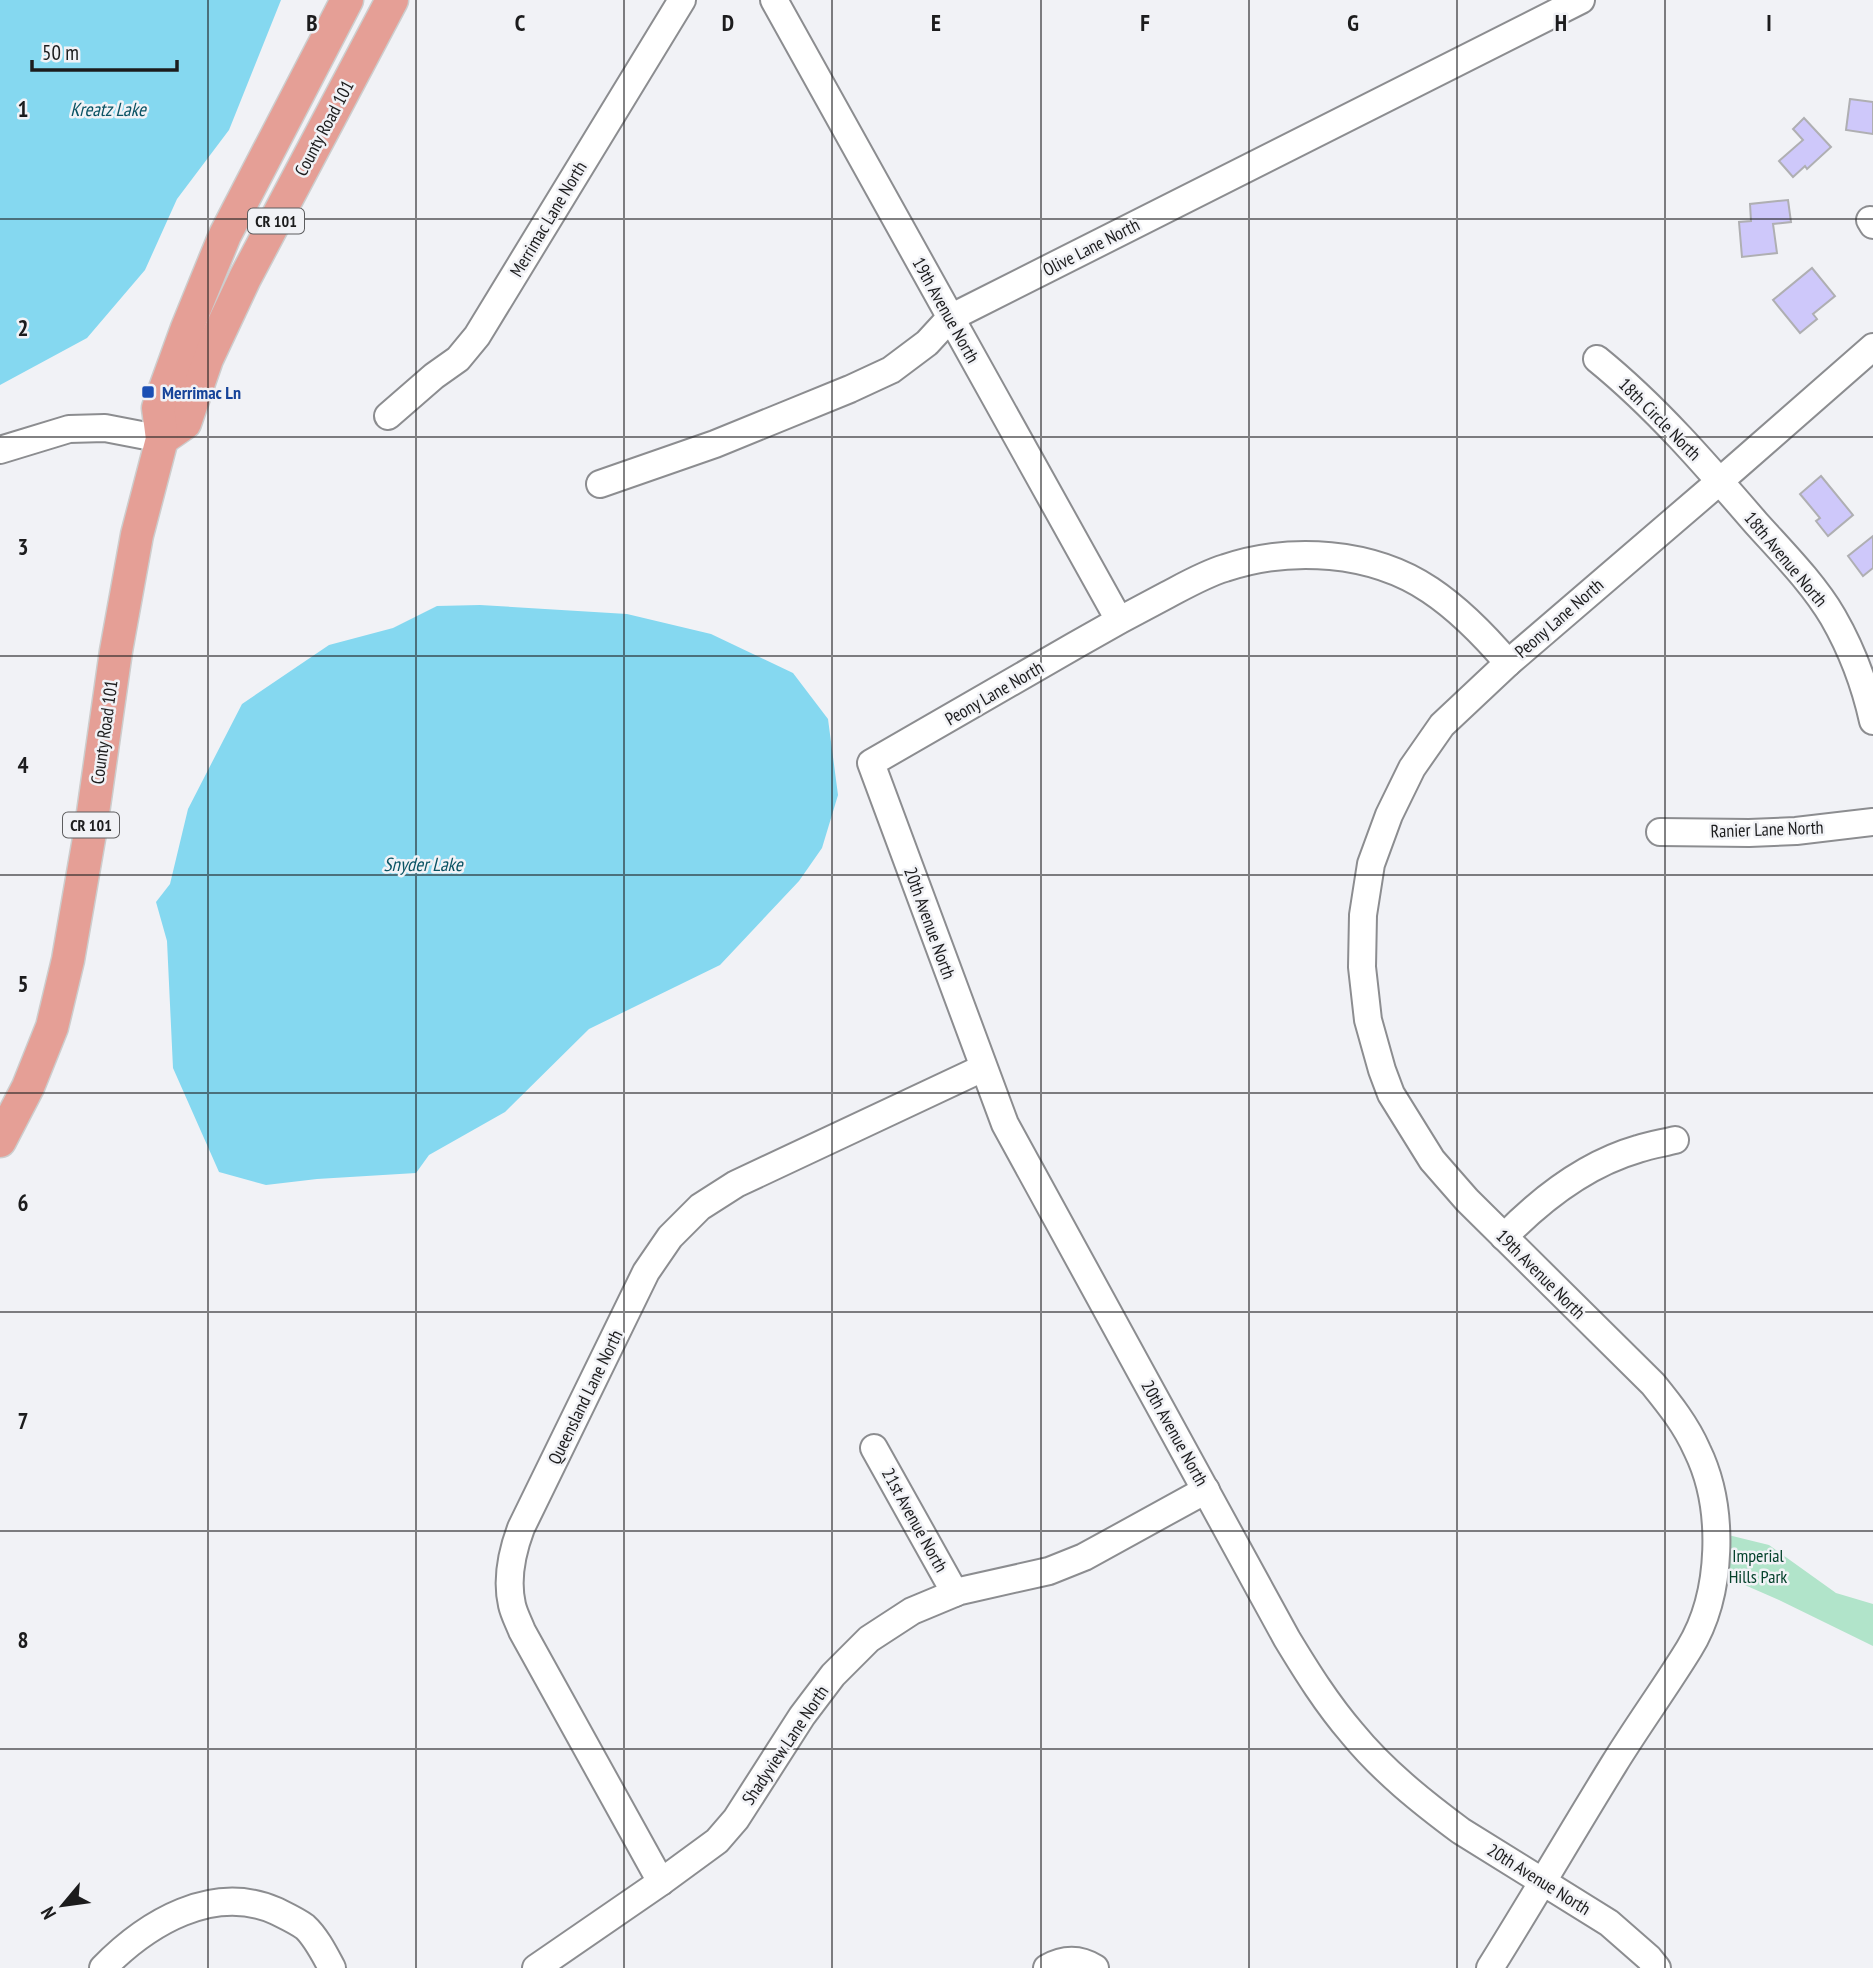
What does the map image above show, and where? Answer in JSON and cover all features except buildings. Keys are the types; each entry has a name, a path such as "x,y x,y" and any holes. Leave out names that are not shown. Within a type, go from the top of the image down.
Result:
{"main road":[{"name":"County Road 101","path":"0,1141 28,1087 52,1027 68,960 123,612 137,535 162,439 158,408 225,235 347,0"},
{"name":"County Road 101","path":"162,439 185,423 207,359 245,278 392,0"}],"street":[{"name":"Merrimac Lane North","path":"388,416 433,376 458,359 477,336 682,0"},
{"name":"19th Avenue North","path":"774,0 1119,620"},
{"name":"Olive Lane North","path":"600,484 715,444 891,370 927,343 950,318 1581,0"},
{"name":"Peony Lane North","path":"871,763 1119,620 1185,585 1224,568 1265,557 1308,555 1349,558 1390,570 1428,589 1462,614 1508,663 1873,347"},
{"name":"18th Circle North","path":"1597,359 1631,386 1720,481"},
{"path":"0,450 69,429 105,428 162,439"},
{"name":"18th Avenue North","path":"1720,481 1808,582 1833,617 1856,664 1873,721"},
{"name":"19th Avenue North","path":"1490,1968 1644,1715 1690,1648 1706,1611 1715,1572 1716,1531 1711,1490 1698,1451 1679,1416 1653,1384 1504,1237 1432,1160 1391,1094 1368,1020 1362,968 1363,915 1371,864 1389,815 1412,768 1442,725 1508,663"},
{"name":"20th Avenue North","path":"871,763 1005,1124 1287,1639 1318,1688 1353,1735 1393,1776 1438,1814 1609,1923 1657,1968"},
{"name":"Ranier Lane North","path":"1661,832 1796,831 1873,822"},
{"name":"Queensland Lane North","path":"661,1882 522,1631 512,1605 509,1578 512,1553 521,1528 646,1272 670,1237 700,1207 736,1184 983,1068"},
{"path":"1504,1237 1556,1190 1595,1167 1636,1149 1675,1140"},
{"name":"21st Avenue North","path":"874,1448 955,1593"},
{"name":"Shadyview Lane North","path":"536,1968 717,1841 736,1819 802,1716 833,1675 869,1639 912,1611 955,1593 1049,1572 1084,1557 1206,1490"},
{"path":"103,1968 149,1928 211,1902 236,1901 263,1905 306,1928 332,1968"},
{"path":"1047,1968 1058,1962 1072,1960 1086,1962 1094,1968"}],"green space":[{"name":"Imperial Hills Park","path":"1716,1532 1769,1545 1836,1593 1873,1604 1873,1646 1715,1572"}],"water":[{"name":"Kreatz Lake","path":"0,0 281,0 229,130 177,199 145,270 87,338 0,385"},
{"name":"Snyder Lake","path":"480,605 627,614 711,634 793,673 828,719 838,795 822,848 799,881 720,965 589,1029 505,1112 429,1155 416,1173 266,1185 219,1172 173,1068 167,941 156,902 170,884 188,809 242,704 329,645 393,628 437,606"}],"place":[{"name":"Merrimac Ln","path":"148,392"}]}
